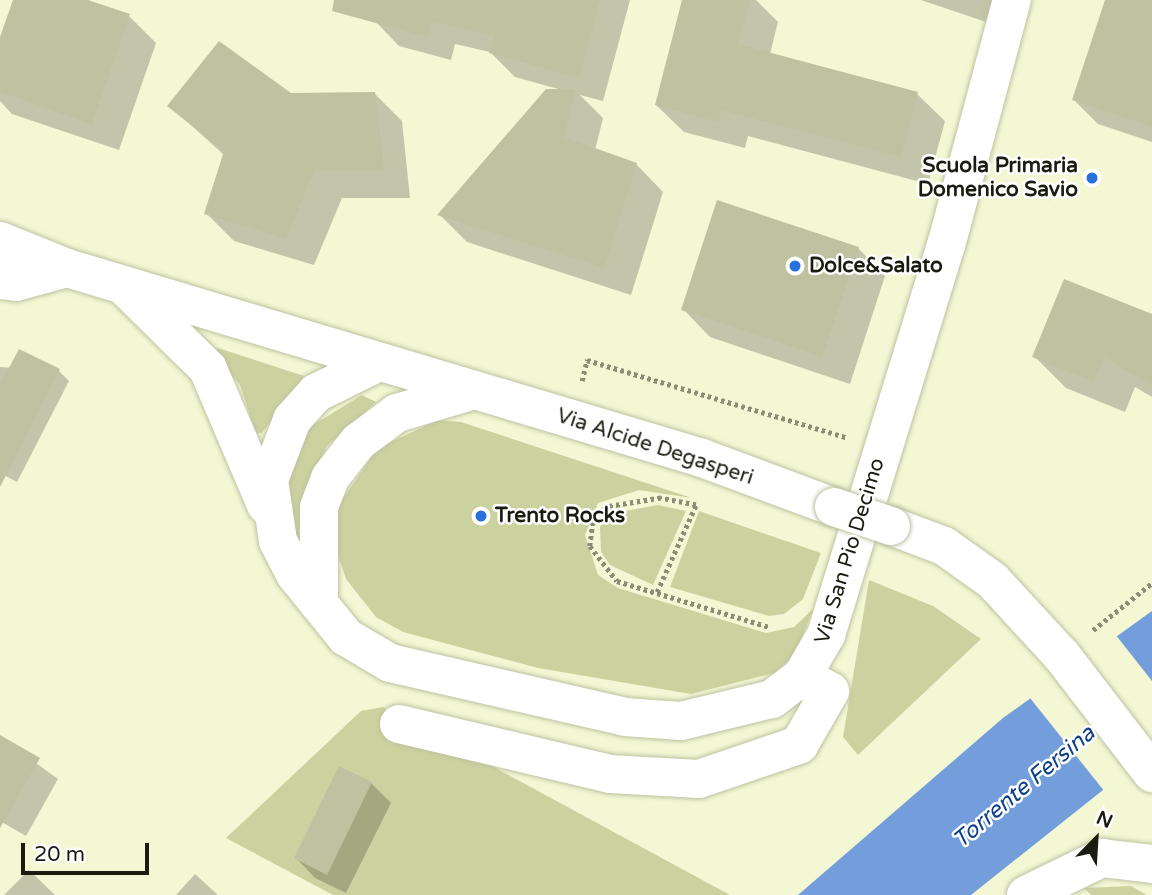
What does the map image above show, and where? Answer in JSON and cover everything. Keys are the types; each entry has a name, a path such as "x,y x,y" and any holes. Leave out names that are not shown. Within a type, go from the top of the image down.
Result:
{"street":[{"name":"Via San Pio Decimo","path":"379,362 316,393 292,419 269,480 270,513 295,574 346,636 390,663 625,717 681,721 718,715 772,699 802,676 826,635 947,242 1012,0"},
{"name":"Via Alcide Degasperi","path":"0,241 22,244 67,268 123,286 702,458 944,546 993,581 1070,667 1150,769"},
{"path":"0,279 16,282 67,268"},
{"path":"123,286 208,369 270,513"},
{"path":"319,604 319,507 330,478 358,442 397,412 474,390"},
{"path":"399,724 610,774 699,779 799,745 830,691 802,676"},
{"path":"1031,890 1102,858 1152,864"}],"path":[{"path":"582,383 587,360 847,437 851,425"},
{"path":"657,592 695,505 661,498 606,507 593,522 590,546 600,565 617,581 769,626"},
{"path":"1093,630 1152,583"}],"green space":[{"path":"218,348 304,376 262,433 256,433 240,385 215,355"},
{"path":"362,395 376,402 327,446 304,491 298,537 291,537 283,491 308,428"},
{"path":"438,420 461,422 692,498 639,490 598,503 585,535 598,575 618,588 766,633 794,627 813,609 795,655 774,673 691,694 538,668 403,632 376,617 346,579 336,549 337,507 378,448"},
{"path":"658,505 686,511 653,585 610,565 601,552 600,527 608,514"},
{"path":"699,511 821,553 803,599 784,614 769,616 670,587"},
{"path":"869,580 933,606 981,639 858,755 843,737"},
{"path":"383,707 730,895 333,895 226,838 361,711"},
{"path":"1131,886 1147,895 1091,895 1084,888"}],"water":[{"name":"Torrente Fersina","path":"1152,611 1152,751 971,895 798,895 1003,718"}],"pier":[{"path":"1115,634 1152,681 1152,755 1105,792 1030,698"}],"building":[{"path":"13,0 88,0 130,14 92,124 0,92 0,37"},
{"path":"334,0 600,0 579,78 489,53 494,36 431,21 427,37 332,11"},
{"path":"682,0 750,0 738,44 918,92 901,157 721,110 718,122 655,105"},
{"path":"1105,0 1152,0 1152,127 1072,100"},
{"path":"219,41 291,93 375,92 384,171 314,171 286,239 204,214 224,151 167,106"},
{"path":"546,89 576,89 564,137 637,163 604,268 437,215"},
{"path":"717,200 859,247 822,357 681,310"},
{"path":"1064,279 1152,314 1152,386 1104,357 1094,382 1032,357"},
{"path":"19,349 60,369 0,487 0,385"},
{"path":"0,735 40,758 0,828"},
{"path":"339,766 372,782 327,875 294,858"}],"place":[{"name":"Scuola Primaria Domenico Savio","path":"1092,178"},
{"name":"Dolce&Salato","path":"795,266"},
{"name":"Trento Rocks","path":"481,516"}]}
